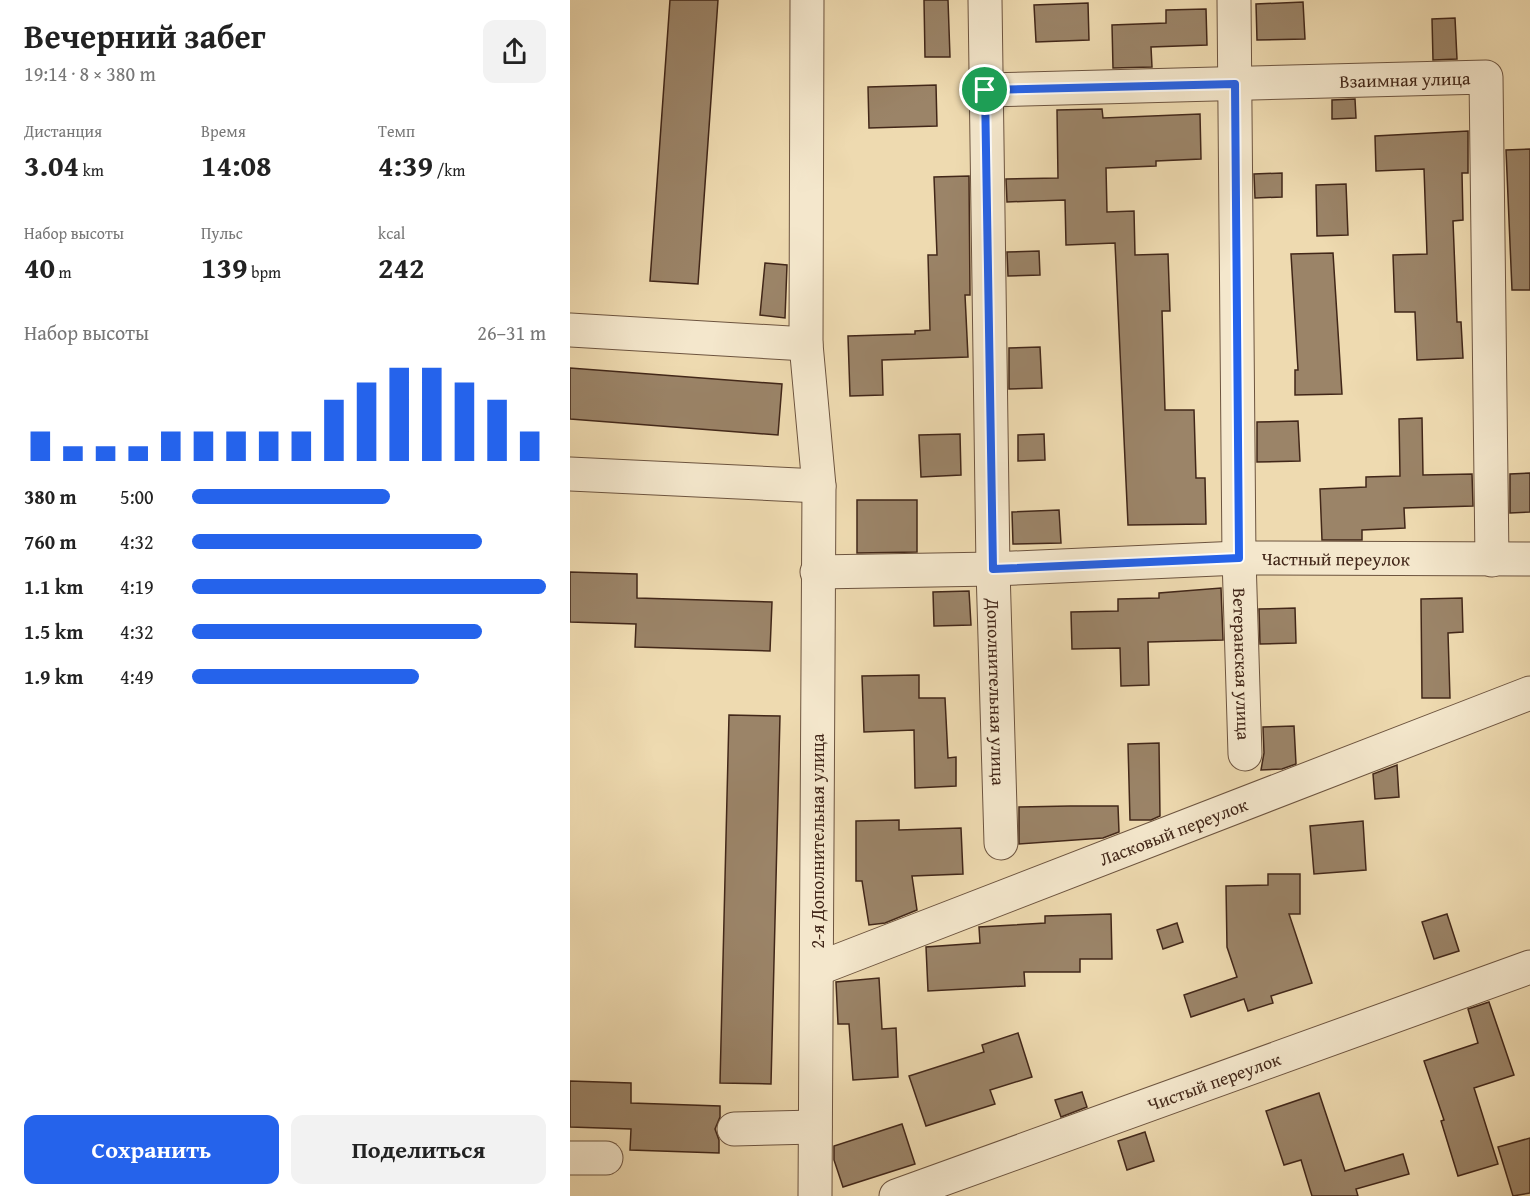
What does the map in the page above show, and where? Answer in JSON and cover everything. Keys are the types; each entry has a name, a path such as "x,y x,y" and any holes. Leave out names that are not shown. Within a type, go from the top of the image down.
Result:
{"street":[{"name":"2-я Дополнительная улица","path":"807,0 806,344 819,486 815,1196"},
{"name":"Дополнительная улица","path":"985,0 993,569 1001,843"},
{"name":"Ветеранская улица","path":"1234,0 1239,558 1245,754"},
{"name":"Взаимная улица","path":"985,90 1486,76 1492,560"},
{"path":"570,330 806,344"},
{"path":"570,474 819,486"},
{"name":"Частный переулок","path":"817,572 993,569 1239,558 1530,559"},
{"name":"Ласковый переулок","path":"817,969 1530,693"},
{"name":"Чистый переулок","path":"896,1196 1530,967"},
{"path":"734,1129 815,1127"},
{"path":"570,1158 606,1158"}],"building":[{"path":"670,0 718,0 698,284 650,281"},
{"path":"924,0 948,0 950,57 925,57"},
{"path":"1303,2 1305,39 1257,40 1256,4"},
{"path":"1088,3 1089,40 1036,42 1034,5"},
{"path":"1206,9 1207,45 1151,47 1152,67 1113,68 1112,25 1166,23 1166,10"},
{"path":"1455,18 1457,59 1433,60 1432,19"},
{"path":"936,85 937,126 869,128 868,87"},
{"path":"1355,99 1356,118 1332,119 1332,100"},
{"path":"1102,109 1103,118 1200,114 1201,159 1156,161 1156,166 1106,168 1107,212 1134,211 1135,255 1168,254 1170,311 1162,311 1165,410 1194,410 1196,478 1205,478 1206,524 1128,525 1115,243 1066,245 1065,200 1007,202 1006,179 1058,178 1057,110"},
{"path":"1468,131 1468,173 1462,173 1463,220 1453,221 1457,322 1461,322 1463,358 1417,360 1415,312 1395,312 1393,255 1427,254 1424,169 1376,171 1375,136"},
{"path":"1530,149 1530,290 1512,290 1506,150"},
{"path":"1282,173 1282,197 1255,198 1254,174"},
{"path":"969,176 970,295 965,295 968,357 882,360 883,395 850,396 848,336 915,334 915,331 930,330 928,255 937,255 934,177"},
{"path":"1346,184 1348,235 1317,236 1316,185"},
{"path":"1039,251 1040,275 1008,276 1007,252"},
{"path":"1333,253 1342,394 1295,395 1295,370 1298,370 1291,254"},
{"path":"765,263 787,265 785,318 760,315"},
{"path":"1040,347 1042,388 1009,389 1009,348"},
{"path":"570,368 782,384 778,435 570,419"},
{"path":"1422,418 1423,475 1472,474 1473,506 1404,508 1405,528 1362,530 1362,540 1322,540 1320,489 1366,487 1366,477 1400,476 1399,419"},
{"path":"1298,421 1300,461 1257,462 1257,422"},
{"path":"960,434 961,475 921,477 919,435"},
{"path":"1044,434 1045,460 1018,461 1018,435"},
{"path":"1530,473 1530,512 1510,513 1510,474"},
{"path":"857,500 917,500 917,552 857,553"},
{"path":"1059,510 1061,543 1013,544 1012,512"},
{"path":"570,572 637,574 637,598 772,602 770,651 635,647 636,624 570,622"},
{"path":"1221,588 1223,640 1148,642 1149,685 1121,686 1120,648 1072,649 1071,612 1118,611 1118,599 1159,598 1159,593"},
{"path":"969,591 971,625 934,626 933,592"},
{"path":"1462,598 1463,632 1448,633 1450,698 1422,698 1421,599"},
{"path":"1295,608 1296,643 1260,644 1259,609"},
{"path":"919,675 919,698 945,698 948,758 956,757 956,786 915,788 914,730 864,732 862,676"},
{"path":"729,715 780,716 771,1084 720,1083"},
{"path":"1294,726 1296,764 1282,769 1261,770 1264,753 1263,727"},
{"path":"1159,743 1160,816 1151,820 1130,820 1128,744"},
{"path":"1397,765 1399,797 1375,799 1373,774"},
{"path":"1118,806 1119,832 1103,838 1019,844 1019,807"},
{"path":"899,820 899,830 961,828 963,874 912,876 917,910 885,923 869,925 862,881 856,881 856,821"},
{"path":"1363,821 1366,870 1314,874 1310,826"},
{"path":"1268,874 1300,874 1300,914 1289,914 1312,983 1271,996 1273,1003 1248,1011 1244,999 1191,1017 1184,995 1237,977 1227,947 1226,886 1268,885"},
{"path":"1111,914 1112,959 1080,959 1080,972 1024,972 1025,986 928,991 926,947 980,943 979,927 1045,923 1045,916"},
{"path":"1447,914 1459,951 1434,959 1422,922"},
{"path":"1177,923 1183,942 1163,949 1157,930"},
{"path":"879,978 882,1029 896,1028 898,1077 853,1080 849,1024 838,1024 836,982"},
{"path":"1489,1002 1514,1075 1474,1088 1498,1164 1458,1176 1441,1121 1444,1120 1424,1061 1478,1043 1468,1009"},
{"path":"1018,1033 1032,1077 990,1090 995,1104 926,1126 909,1076 984,1052 982,1045"},
{"path":"570,1081 631,1083 631,1103 720,1106 720,1117 715,1129 719,1140 719,1153 630,1150 631,1129 570,1127"},
{"path":"1082,1092 1087,1107 1061,1117 1055,1100"},
{"path":"1319,1093 1345,1171 1403,1154 1409,1174 1356,1189 1358,1196 1312,1196 1301,1160 1284,1165 1266,1111"},
{"path":"902,1124 915,1164 843,1187 834,1160 834,1146"},
{"path":"1145,1132 1154,1161 1127,1170 1118,1141"},
{"path":"1530,1138 1530,1193 1513,1196 1498,1147"}],"route":[{"path":"1235,84 1239,558 993,569 985,90 1235,84"}]}
